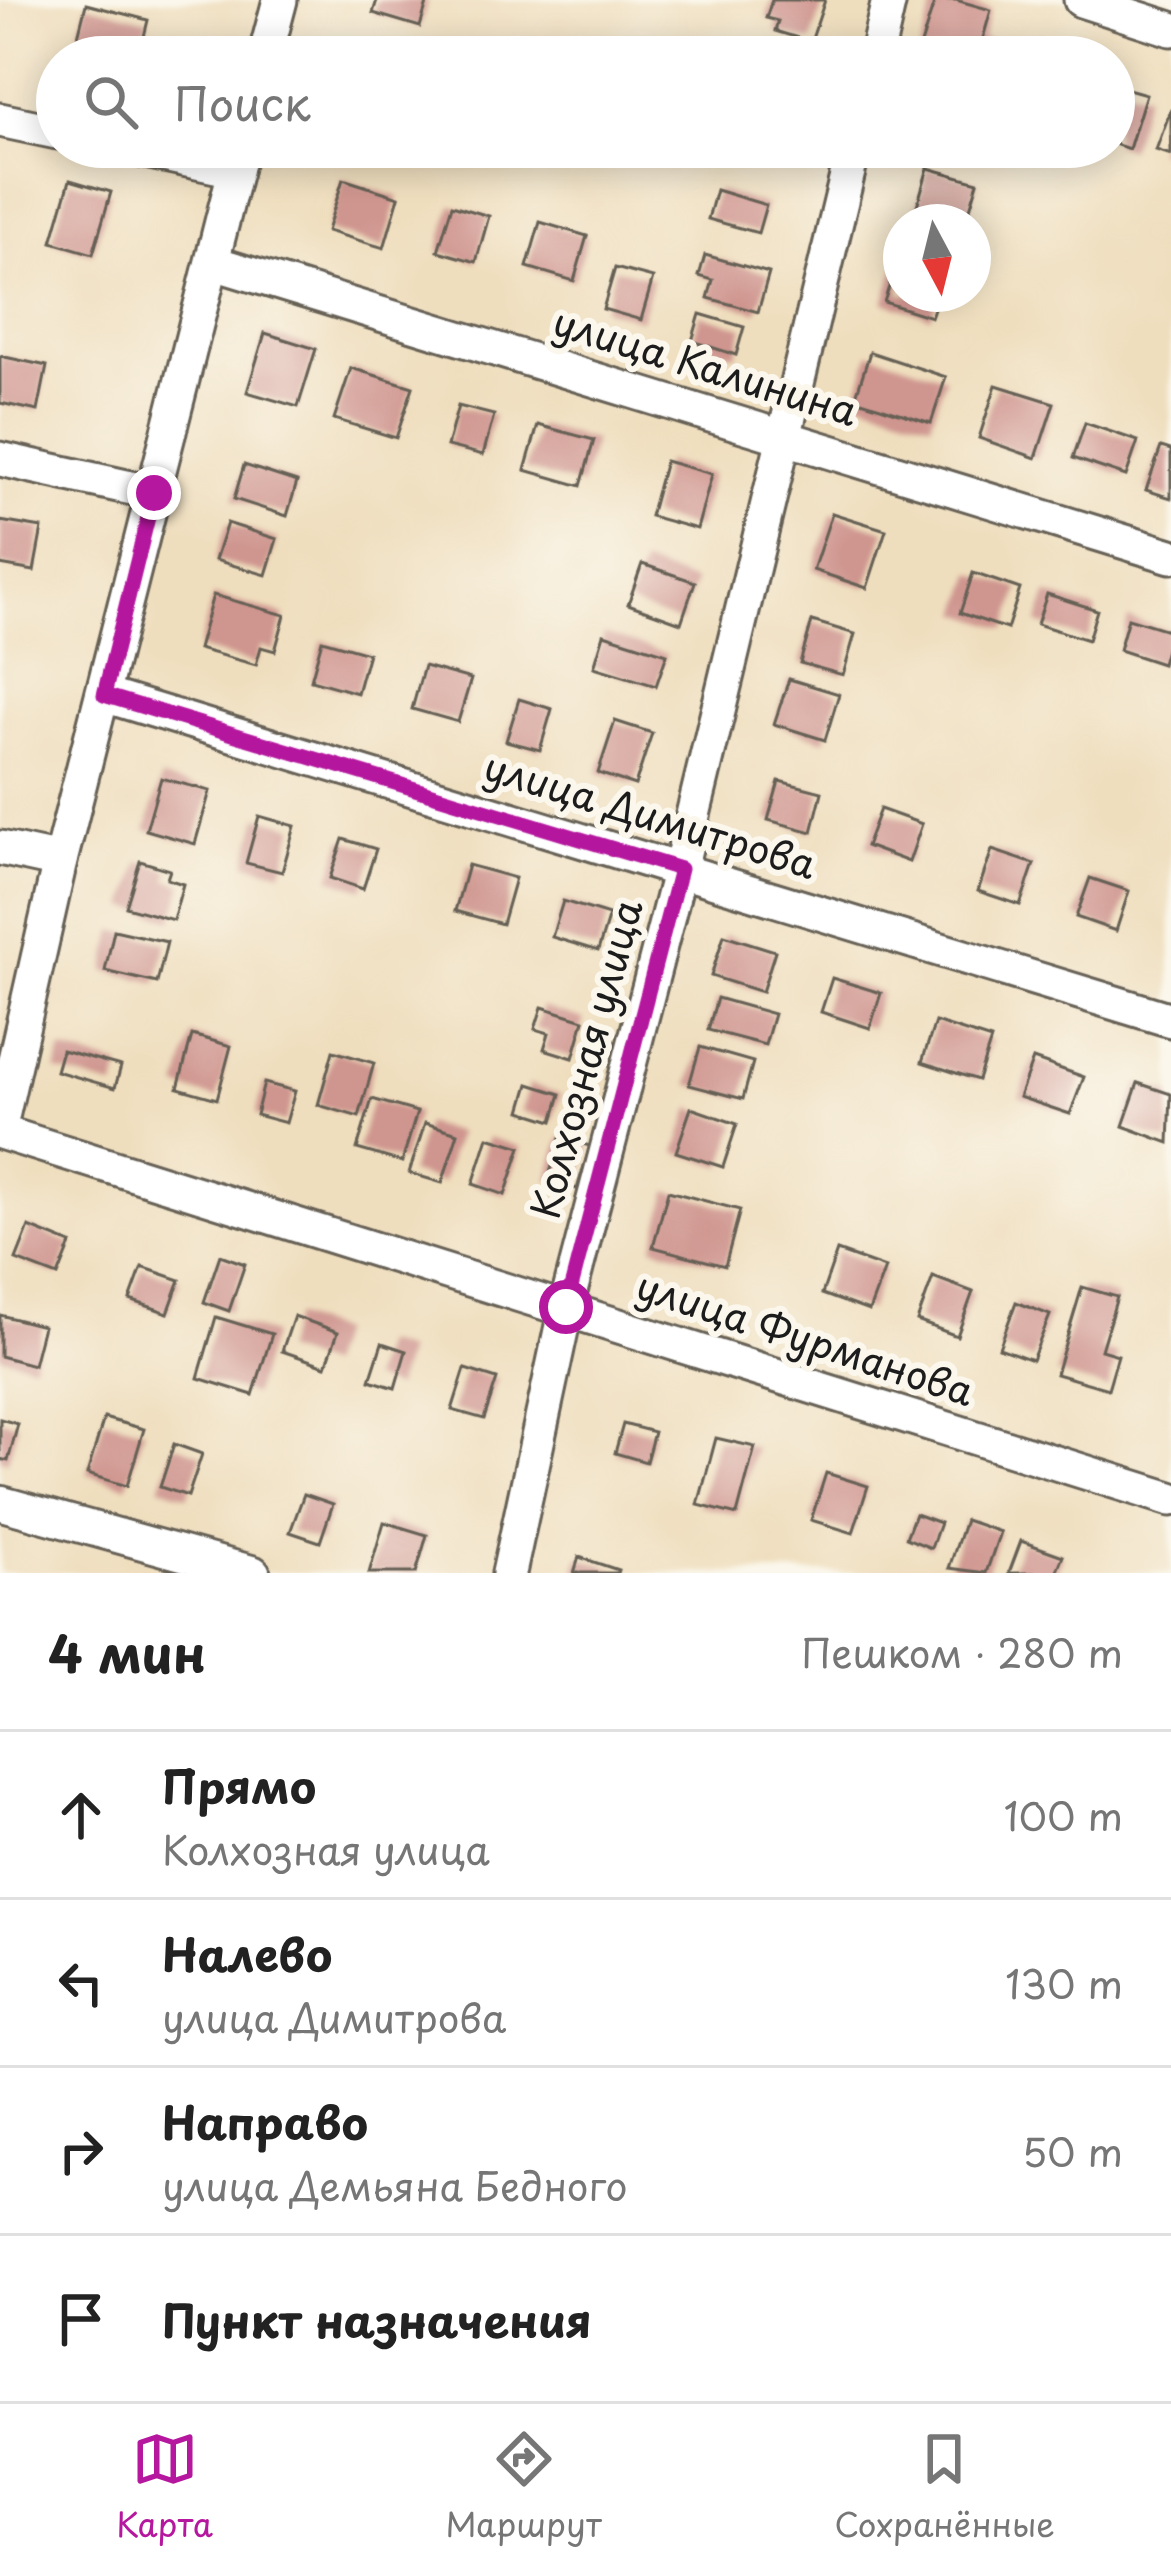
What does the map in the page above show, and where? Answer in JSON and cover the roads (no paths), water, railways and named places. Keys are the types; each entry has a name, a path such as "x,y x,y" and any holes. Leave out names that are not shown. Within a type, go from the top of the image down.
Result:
{"street":[{"path":"271,36 280,0"},
{"path":"880,36 889,0"},
{"path":"1081,0 1171,29"},
{"path":"0,120 36,128"},
{"path":"0,1129 59,861 236,168"},
{"name":"Колхозная улица","path":"508,1573 566,1307 680,869 849,168"},
{"name":"улица Калинина","path":"214,263 1171,556"},
{"path":"0,459 154,493"},
{"name":"улица Димитрова","path":"104,695 1171,1020"},
{"path":"0,848 59,861"},
{"name":"улица Фурманова","path":"0,1129 1171,1499"},
{"path":"0,1503 253,1573"}]}
